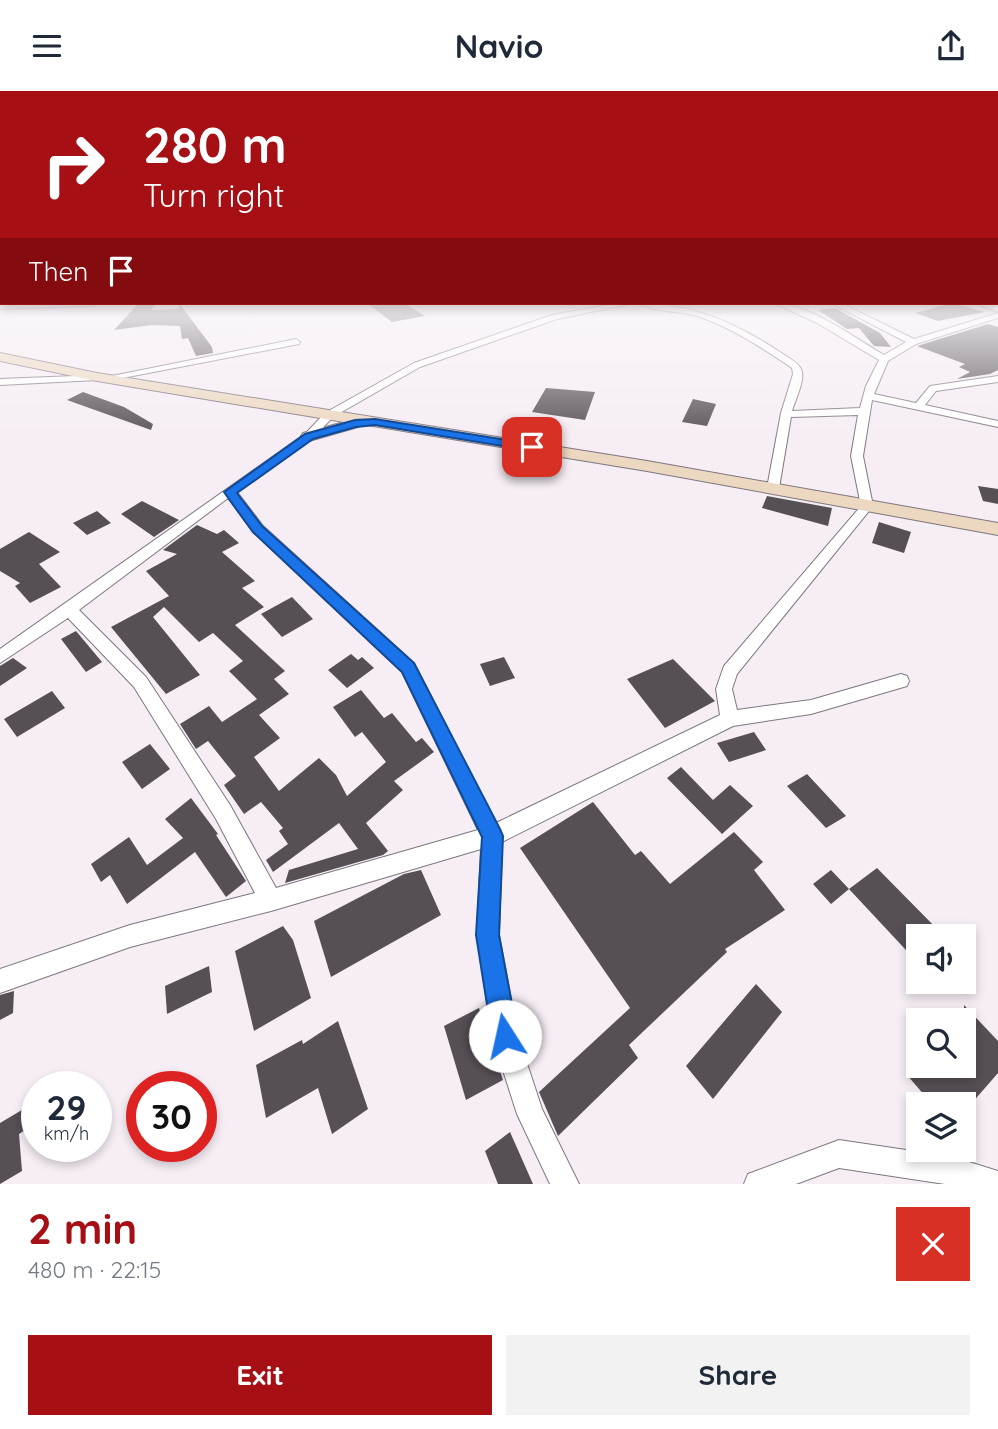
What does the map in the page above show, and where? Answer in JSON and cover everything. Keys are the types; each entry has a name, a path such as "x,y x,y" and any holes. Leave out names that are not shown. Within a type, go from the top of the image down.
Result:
{"street":[{"path":"0,657 309,436 329,415 417,365 486,341"},
{"path":"756,341 796,367 798,374 786,413 773,488"},
{"path":"854,341 884,359"},
{"path":"730,719 724,689 730,671 867,506 858,456 864,411 871,386 884,359 916,341"},
{"path":"0,382 102,378 296,342"},
{"path":"0,357 102,378 773,488 998,529"},
{"path":"919,407 933,388 998,379"},
{"path":"869,396 998,424"},
{"path":"786,413 803,415 864,411"},
{"path":"309,436 343,426 375,422"},
{"path":"230,492 258,529 408,668 492,836 488,935 505,1036 530,1114 565,1184"},
{"path":"69,610 140,682 223,812 271,900"},
{"path":"0,981 130,936 271,900 492,836 730,719 811,707 901,681"},
{"path":"758,1184 839,1154 953,1171 996,1184"}],"building":[{"path":"189,341 208,341 213,353 196,356"},
{"path":"870,341 886,341 891,347 874,346"},
{"path":"933,341 998,341 998,370 990,374 957,379 970,372 959,367 965,364 917,346"},
{"path":"546,388 595,392 585,420 532,412"},
{"path":"83,392 124,407 153,424 151,430 67,400"},
{"path":"693,399 716,404 707,426 682,422"},
{"path":"978,486 998,489 998,504 983,501"},
{"path":"767,496 832,508 828,526 762,508"},
{"path":"142,501 179,520 154,537 121,514"},
{"path":"97,511 111,523 87,535 73,523"},
{"path":"879,522 911,532 904,553 872,543"},
{"path":"197,525 217,534 224,530 239,543 222,552 255,581 242,588 264,607 235,625 285,671 274,679 289,694 259,715 280,738 254,757 279,791 319,758 336,775 347,796 386,762 362,732 355,737 333,707 361,690 384,718 392,713 416,742 422,738 434,752 394,781 403,790 366,823 388,851 383,855 285,883 289,870 358,849 339,823 273,872 266,860 288,844 279,831 283,828 261,802 244,814 224,785 236,776 208,741 196,749 180,724 209,706 222,722 257,699 229,671 243,661 213,633 199,642 164,607 153,617 200,675 166,694 111,627 169,596 146,571 177,554 163,550"},
{"path":"29,532 60,552 39,564 61,587 30,603 15,586 20,583 0,571 0,549"},
{"path":"292,597 313,619 282,637 261,614"},
{"path":"76,631 102,662 86,672 61,639"},
{"path":"351,654 358,660 362,657 374,668 347,688 328,670"},
{"path":"504,657 515,678 490,686 480,664"},
{"path":"13,658 27,668 0,686 0,666"},
{"path":"673,659 715,701 665,728 627,679"},
{"path":"52,691 65,708 17,737 4,719"},
{"path":"754,732 766,750 729,762 717,743"},
{"path":"150,744 170,769 142,789 122,762"},
{"path":"681,767 713,800 730,785 753,806 722,834 667,778"},
{"path":"807,774 846,816 826,828 787,786"},
{"path":"191,798 218,834 216,835 246,881 226,897 195,852 127,904 110,875 101,882 91,864 129,837 147,865 183,838 165,819"},
{"path":"593,802 635,855 641,851 670,884 734,832 763,862 754,870 785,910 725,949 727,952 629,1045 638,1058 558,1136 539,1092 630,1008 520,848"},
{"path":"877,868 932,924 906,924 906,950 849,889"},
{"path":"421,870 441,915 331,977 314,921 404,874"},
{"path":"831,870 849,889 831,904 813,884"},
{"path":"283,926 293,940 311,998 254,1031 235,951"},
{"path":"209,966 212,992 167,1014 165,986"},
{"path":"756,984 782,1012 713,1099 686,1066"},
{"path":"14,991 13,1013 0,1020 0,995"},
{"path":"479,1008 503,1080 466,1100 444,1026"},
{"path":"976,1018 998,1041 998,1073 976,1098 976,1092 922,1092 910,1078 976,1078"},
{"path":"338,1021 368,1109 332,1134 318,1088 266,1118 256,1065 302,1040 303,1044"},
{"path":"21,1111 19,1134 22,1171 0,1184 0,1123"},
{"path":"510,1132 533,1184 498,1184 485,1151"}],"route":[{"path":"505,1036 488,935 492,836 408,668 258,529 230,492 309,436 355,424 375,422 532,447"}]}
